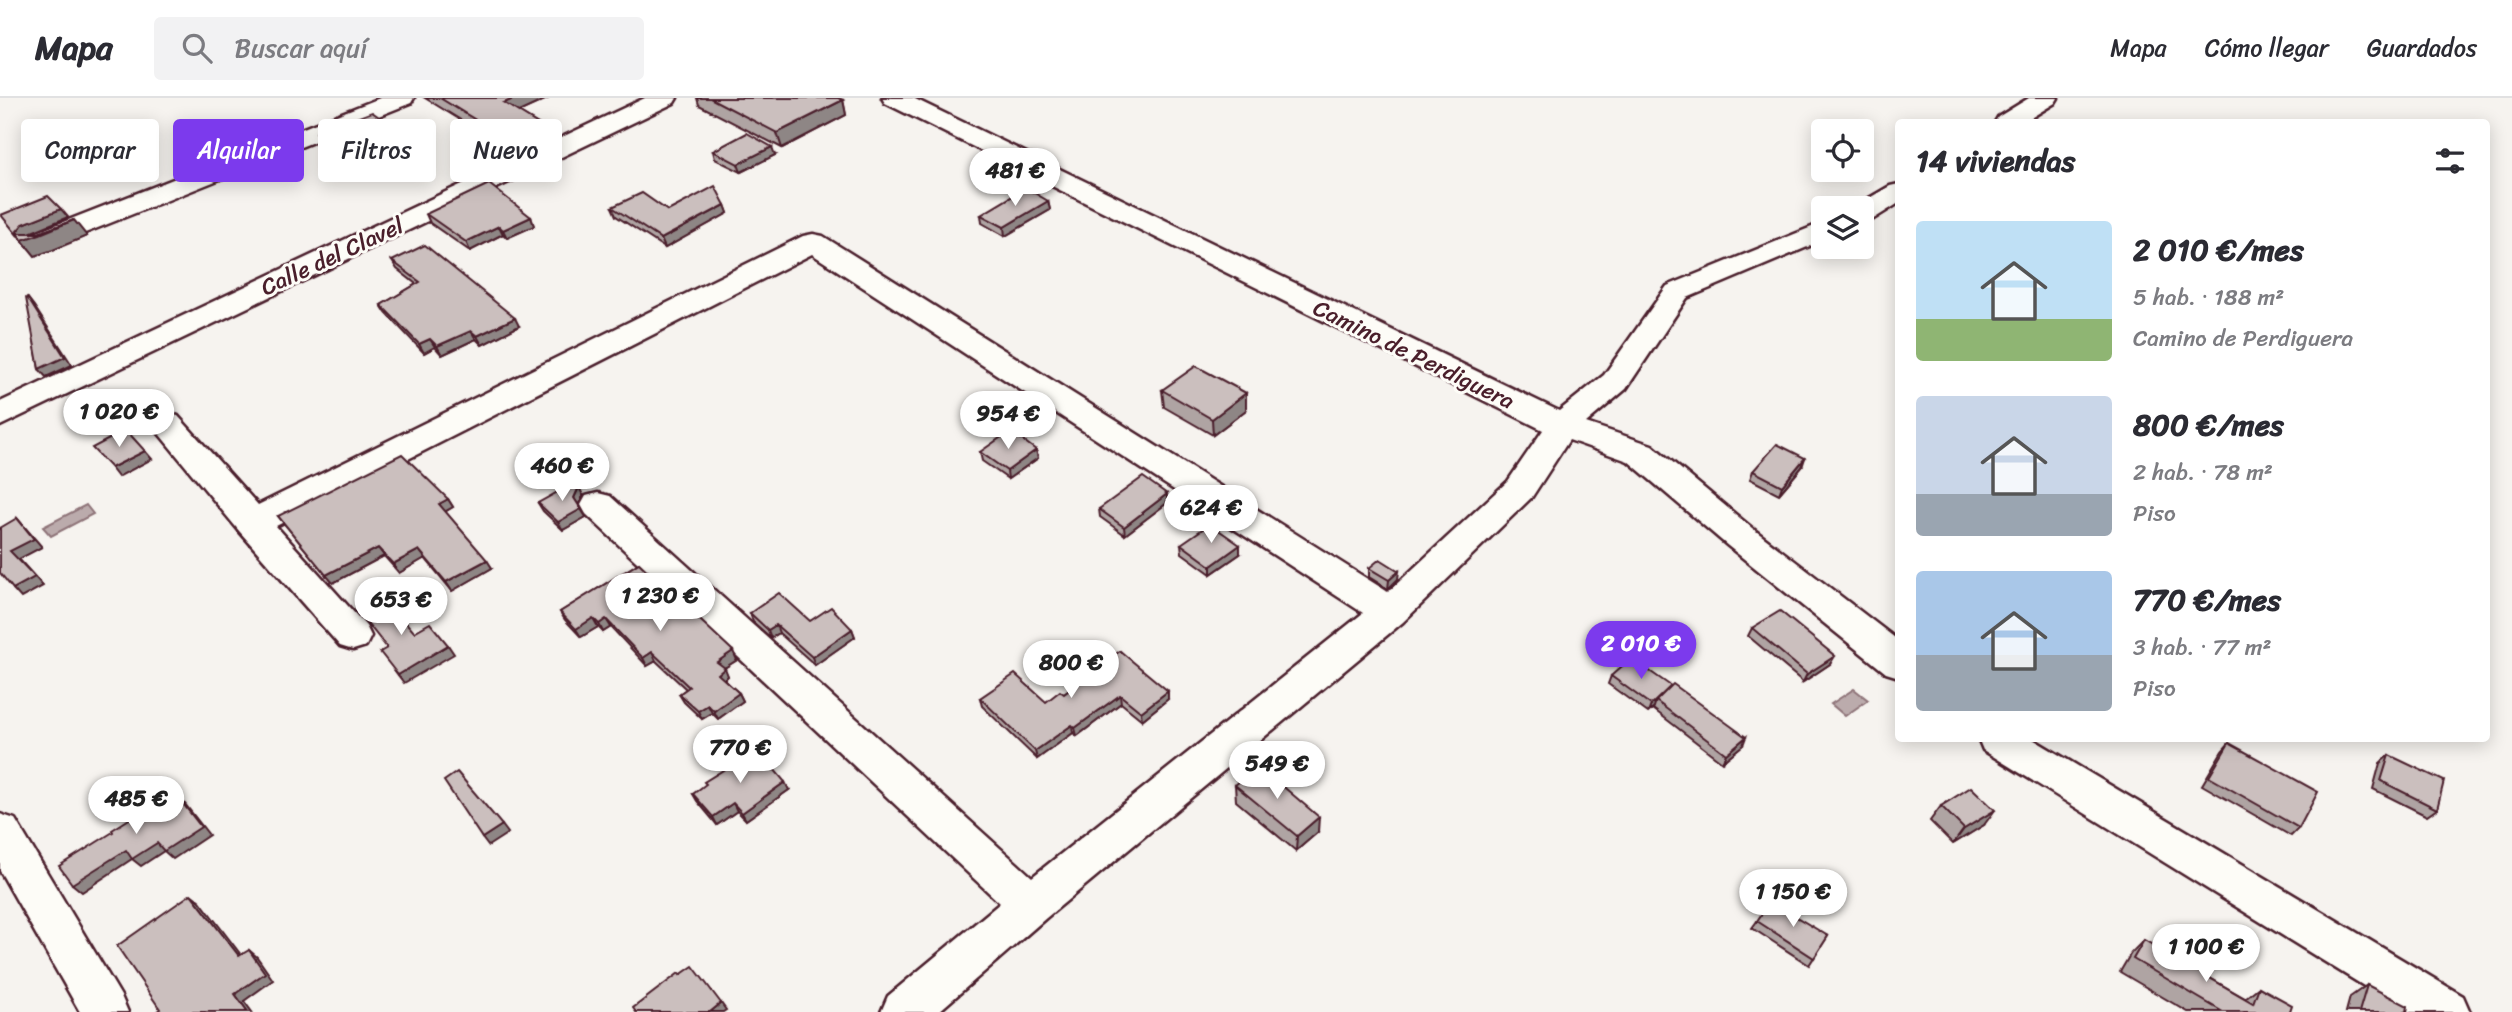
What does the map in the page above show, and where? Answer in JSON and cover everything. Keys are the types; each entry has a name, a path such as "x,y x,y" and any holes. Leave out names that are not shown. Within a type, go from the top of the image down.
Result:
{"street":[{"path":"40,241 402,98"},
{"name":"Calle del Clavel","path":"0,415 665,98"},
{"name":"Camino de Perdiguera","path":"894,98 1562,426 1640,453 1740,537 1895,659"},
{"path":"2012,119 2046,98"},
{"path":"1874,207 1895,194"},
{"path":"904,1012 1031,904 1390,612 1520,489 1562,426 1615,382 1677,292 1811,235"},
{"path":"252,523 813,242 1390,612"},
{"path":"167,424 353,636"},
{"path":"598,505 1031,904"},
{"path":"2004,742 2447,1012"},
{"path":"0,832 105,1012"}],"shaded area":[{"path":"86,505 93,514 51,536 43,527"},
{"path":"1854,689 1868,700 1845,716 1831,704"}],"building":[{"path":"440,98 515,98 504,103 530,119 474,119"},
{"path":"710,98 838,98 843,100 777,133"},
{"path":"372,112 382,119 354,119"},
{"path":"747,133 772,147 738,164 713,151"},
{"path":"489,184 531,217 503,230 499,226 466,242 426,214"},
{"path":"715,186 725,205 661,239 612,207 642,193 668,211"},
{"path":"1026,188 1048,201 1004,227 981,215"},
{"path":"48,196 61,209 23,224 17,231 18,236 1,215"},
{"path":"74,220 22,240 17,233 38,233"},
{"path":"425,245 515,318 477,336 471,331 437,346 430,339 419,344 381,305 420,282 392,261"},
{"path":"26,298 65,357 39,369"},
{"path":"1196,366 1246,393 1212,419 1162,390"},
{"path":"126,430 145,451 111,468 92,448"},
{"path":"1010,431 1036,450 1007,471 980,452"},
{"path":"1777,444 1805,458 1782,486 1753,471"},
{"path":"402,454 448,499 439,504 487,560 446,582 419,550 393,564 378,548 326,575 278,516"},
{"path":"1143,477 1167,494 1124,527 1099,509"},
{"path":"574,483 579,487 574,498 581,509 558,522 538,503"},
{"path":"17,518 34,539 10,551 35,577 13,589 0,573 0,528"},
{"path":"1210,524 1240,545 1211,566 1181,544"},
{"path":"1380,559 1399,571 1389,580 1369,568"},
{"path":"639,563 733,651 717,662 725,668 718,674 739,693 714,711 708,705 698,711 679,694 689,687 652,652 643,658 606,619 599,624 593,618 576,629 560,612"},
{"path":"779,593 810,621 831,607 852,629 812,657 776,625 768,630 750,613"},
{"path":"384,597 414,632 430,623 448,645 398,675 380,652 387,648 358,611"},
{"path":"1780,611 1835,656 1807,674 1752,628"},
{"path":"1120,651 1168,691 1141,712 1120,695 1075,728 1072,725 1035,751 980,698 1015,674 1046,702 1060,691 1064,694"},
{"path":"1631,658 1671,686 1651,705 1611,676"},
{"path":"1673,684 1746,737 1726,754 1656,701"},
{"path":"2229,743 2318,792 2299,828 2209,777"},
{"path":"757,749 785,782 742,813 733,803 713,817 693,794 706,784 704,782"},
{"path":"2389,755 2444,781 2437,809 2381,781"},
{"path":"1259,766 1319,817 1297,836 1235,785"},
{"path":"457,772 502,825 482,838 444,781"},
{"path":"1971,787 1995,810 1964,829 1941,806"},
{"path":"173,791 201,827 164,851 157,843 132,859 126,850 72,884 59,866"},
{"path":"191,894 239,956 249,950 265,973 235,994 248,1012 156,1012 160,1009 117,946"},
{"path":"1770,901 1828,936 1814,958 1757,921"},
{"path":"2144,940 2253,1003 2259,987 2292,1005 2291,1012 2223,1012 2133,959"},
{"path":"693,966 721,1003 710,1012 636,1012 633,1008 679,973 680,975"},
{"path":"2367,985 2408,1006 2407,1012 2359,1012"}]}
